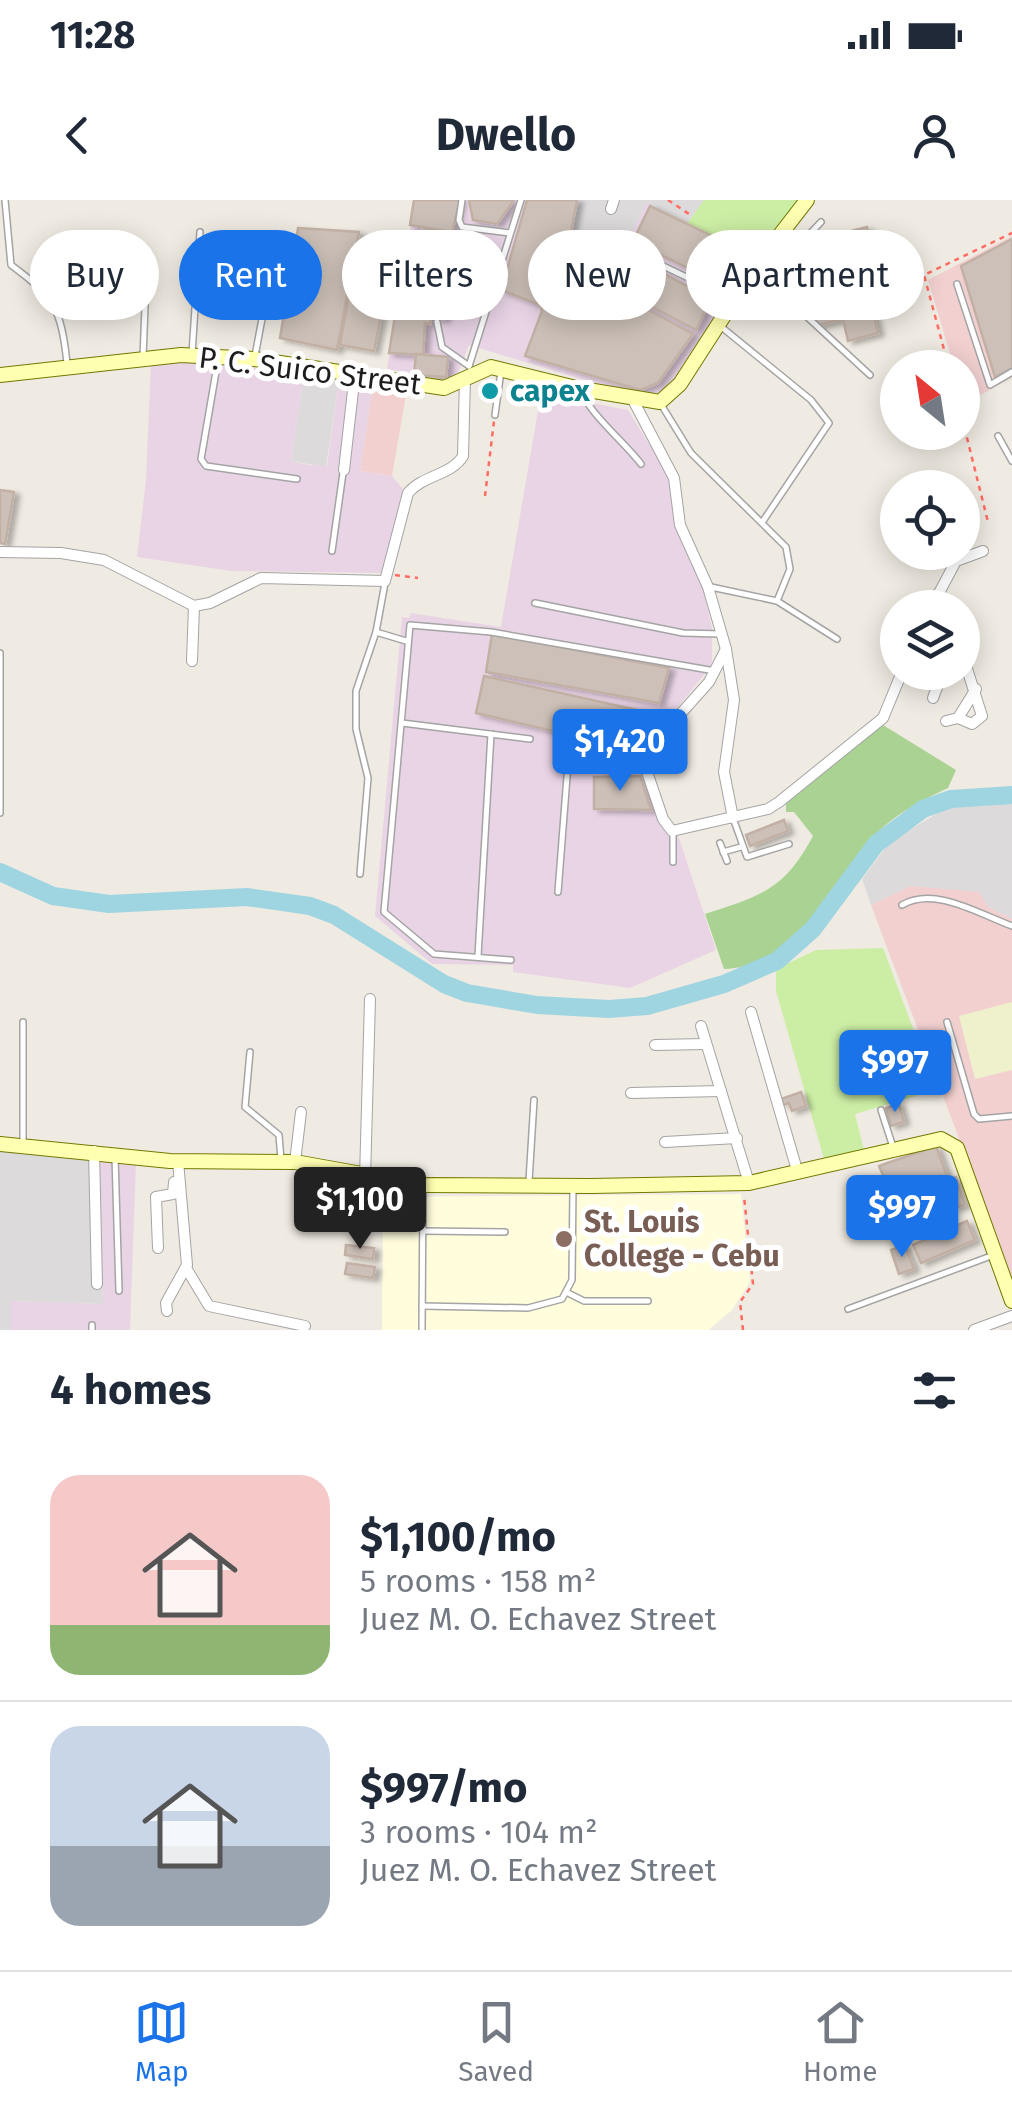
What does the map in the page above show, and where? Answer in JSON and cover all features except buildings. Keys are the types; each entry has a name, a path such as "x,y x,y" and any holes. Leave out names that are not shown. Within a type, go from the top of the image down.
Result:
{"street":[{"path":"784,230 807,200"},
{"path":"660,402 680,384 721,320"},
{"name":"P. C. Suico Street","path":"0,375 142,357 192,355 254,359 444,388 469,372 502,368 632,400 660,402"},
{"path":"0,552 61,553 104,560 194,606 210,603 261,578 385,578 408,493 416,483 458,465 464,456 469,372"},
{"path":"344,470 355,373"},
{"path":"632,400 674,478 680,525 708,586 726,649 734,700 724,772 733,818"},
{"path":"940,590 956,560 983,550"},
{"path":"192,661 194,606"},
{"path":"726,649 716,671 652,746 644,763 663,819 672,831 733,818 779,802 882,718 894,690"},
{"path":"976,688 982,706 980,722 952,719 976,688"},
{"path":"932,698 935,690"},
{"path":"365,1178 370,999"},
{"path":"751,1012 797,1170"},
{"path":"701,1026 737,1138 746,1184"},
{"path":"655,1045 705,1044"},
{"path":"631,1093 721,1091"},
{"path":"288,1162 301,1112"},
{"path":"665,1142 737,1138"},
{"path":"0,1144 174,1161 288,1162 424,1185 573,1186 746,1184 932,1139 954,1145 1012,1301"},
{"path":"94,1151 97,1284"},
{"path":"158,1248 155,1200 175,1192 174,1161"},
{"path":"174,1161 186,1268 209,1306 305,1326"},
{"path":"167,1311 166,1303 186,1268"},
{"path":"974,1330 1012,1316"}],"lane":[{"path":"5,200 11,264 26,272 54,302 68,366"},
{"path":"462,200 462,227 510,234"},
{"path":"437,322 442,346 469,372 521,200"},
{"path":"813,230 821,222"},
{"path":"958,284 990,385 1012,372"},
{"path":"142,357 144,320"},
{"path":"192,355 194,320"},
{"path":"254,359 262,320"},
{"path":"810,320 870,375"},
{"path":"718,324 811,400 829,423 762,521"},
{"path":"219,357 201,459 206,466 298,479"},
{"path":"496,415 502,368"},
{"path":"581,389 590,411 616,432 641,464"},
{"path":"660,402 691,453 762,521 791,557 777,601"},
{"path":"998,436 1012,462"},
{"path":"332,551 344,470"},
{"path":"360,874 368,778 356,729 356,691 376,632 385,578"},
{"path":"708,586 777,601 837,640"},
{"path":"536,602 682,633 722,634"},
{"path":"510,960 434,954 384,912 406,640 413,623 716,671"},
{"path":"376,632 406,640"},
{"path":"0,653 0,813"},
{"path":"402,723 530,739"},
{"path":"478,958 492,734"},
{"path":"558,892 569,751 576,746 644,763"},
{"path":"733,818 747,858 788,844"},
{"path":"672,831 673,862"},
{"path":"720,843 727,861"},
{"path":"723,852 742,847"},
{"path":"902,905 926,897 1012,926"},
{"path":"22,1144 23,1022"},
{"path":"947,1022 974,1114 978,1119 1012,1116"},
{"path":"250,1052 245,1106 279,1135 288,1162"},
{"path":"529,1184 534,1100"},
{"path":"882,1110 892,1147"},
{"path":"115,1154 119,1292"},
{"path":"422,1330 424,1185"},
{"path":"422,1306 528,1308 545,1306 568,1294 572,1280 573,1186"},
{"path":"422,1231 505,1232"},
{"path":"848,1309 994,1255"},
{"path":"568,1294 584,1301 648,1301"}],"path":[{"path":"668,200 690,214"},
{"path":"485,496 496,415"},
{"path":"970,450 988,522"},
{"path":"385,578 418,578"},
{"path":"743,1330 740,1302 752,1284 746,1184"}],"shaded area":[{"path":"415,200 579,200 572,230 528,230 528,320 666,320 666,230 634,230 646,203 700,230 686,230 686,320 715,320 672,388 656,398 640,397 469,345 455,381 387,369 395,320 508,320 508,230 410,230"},
{"path":"579,200 704,200 687,224 646,204 635,230 572,230"},
{"path":"1012,236 1012,377 980,395 980,350 949,350 928,280"},
{"path":"192,361 304,373 291,461 309,465 327,466 339,378 373,384 360,471 392,476 403,489 382,573 231,571 137,557 146,479 151,362"},
{"path":"304,373 339,378 326,467 291,461"},
{"path":"373,384 407,389 392,476 360,471"},
{"path":"541,393 628,410 667,473 678,535 702,585 712,628 712,665 638,756 668,835 678,835 716,950 630,988 513,972 513,965 432,964 375,916 402,617 409,618 411,613 501,627"},
{"path":"954,803 1012,804 1012,919 988,907 911,886 871,905 862,879 889,843"},
{"path":"911,886 979,892 988,907 1012,919 1012,1279 871,905"},
{"path":"0,1146 97,1157 103,1304 11,1301 11,1330 0,1330"},
{"path":"97,1157 136,1161 130,1330 11,1330 11,1301 103,1304"},
{"name":"St. Louis College - Cebu","path":"741,1194 750,1282 732,1310 708,1330 382,1330 383,1197"}],"green space":[{"path":"704,200 799,200 776,230 699,230 687,224"},
{"path":"883,725 956,770 948,788 907,810 879,831 839,891 797,937 764,959 724,969 705,914 756,896 781,880 813,836 794,812 786,812 786,800"},
{"path":"883,948 936,1090 855,1114 864,1150 824,1159 776,991 776,969 816,950"},
{"path":"1012,1002 1012,1070 975,1079 959,1016"}],"waterway":[{"path":"0,872 53,896 109,904 247,897 310,906 334,915 444,984 467,993 537,1005 609,1009 647,1006 724,984 777,961 813,929 876,844 923,809 951,799 1012,795"}],"place":[{"name":"capex","path":"490,391"},
{"name":"St. Louis College - Cebu","path":"564,1239"}]}
